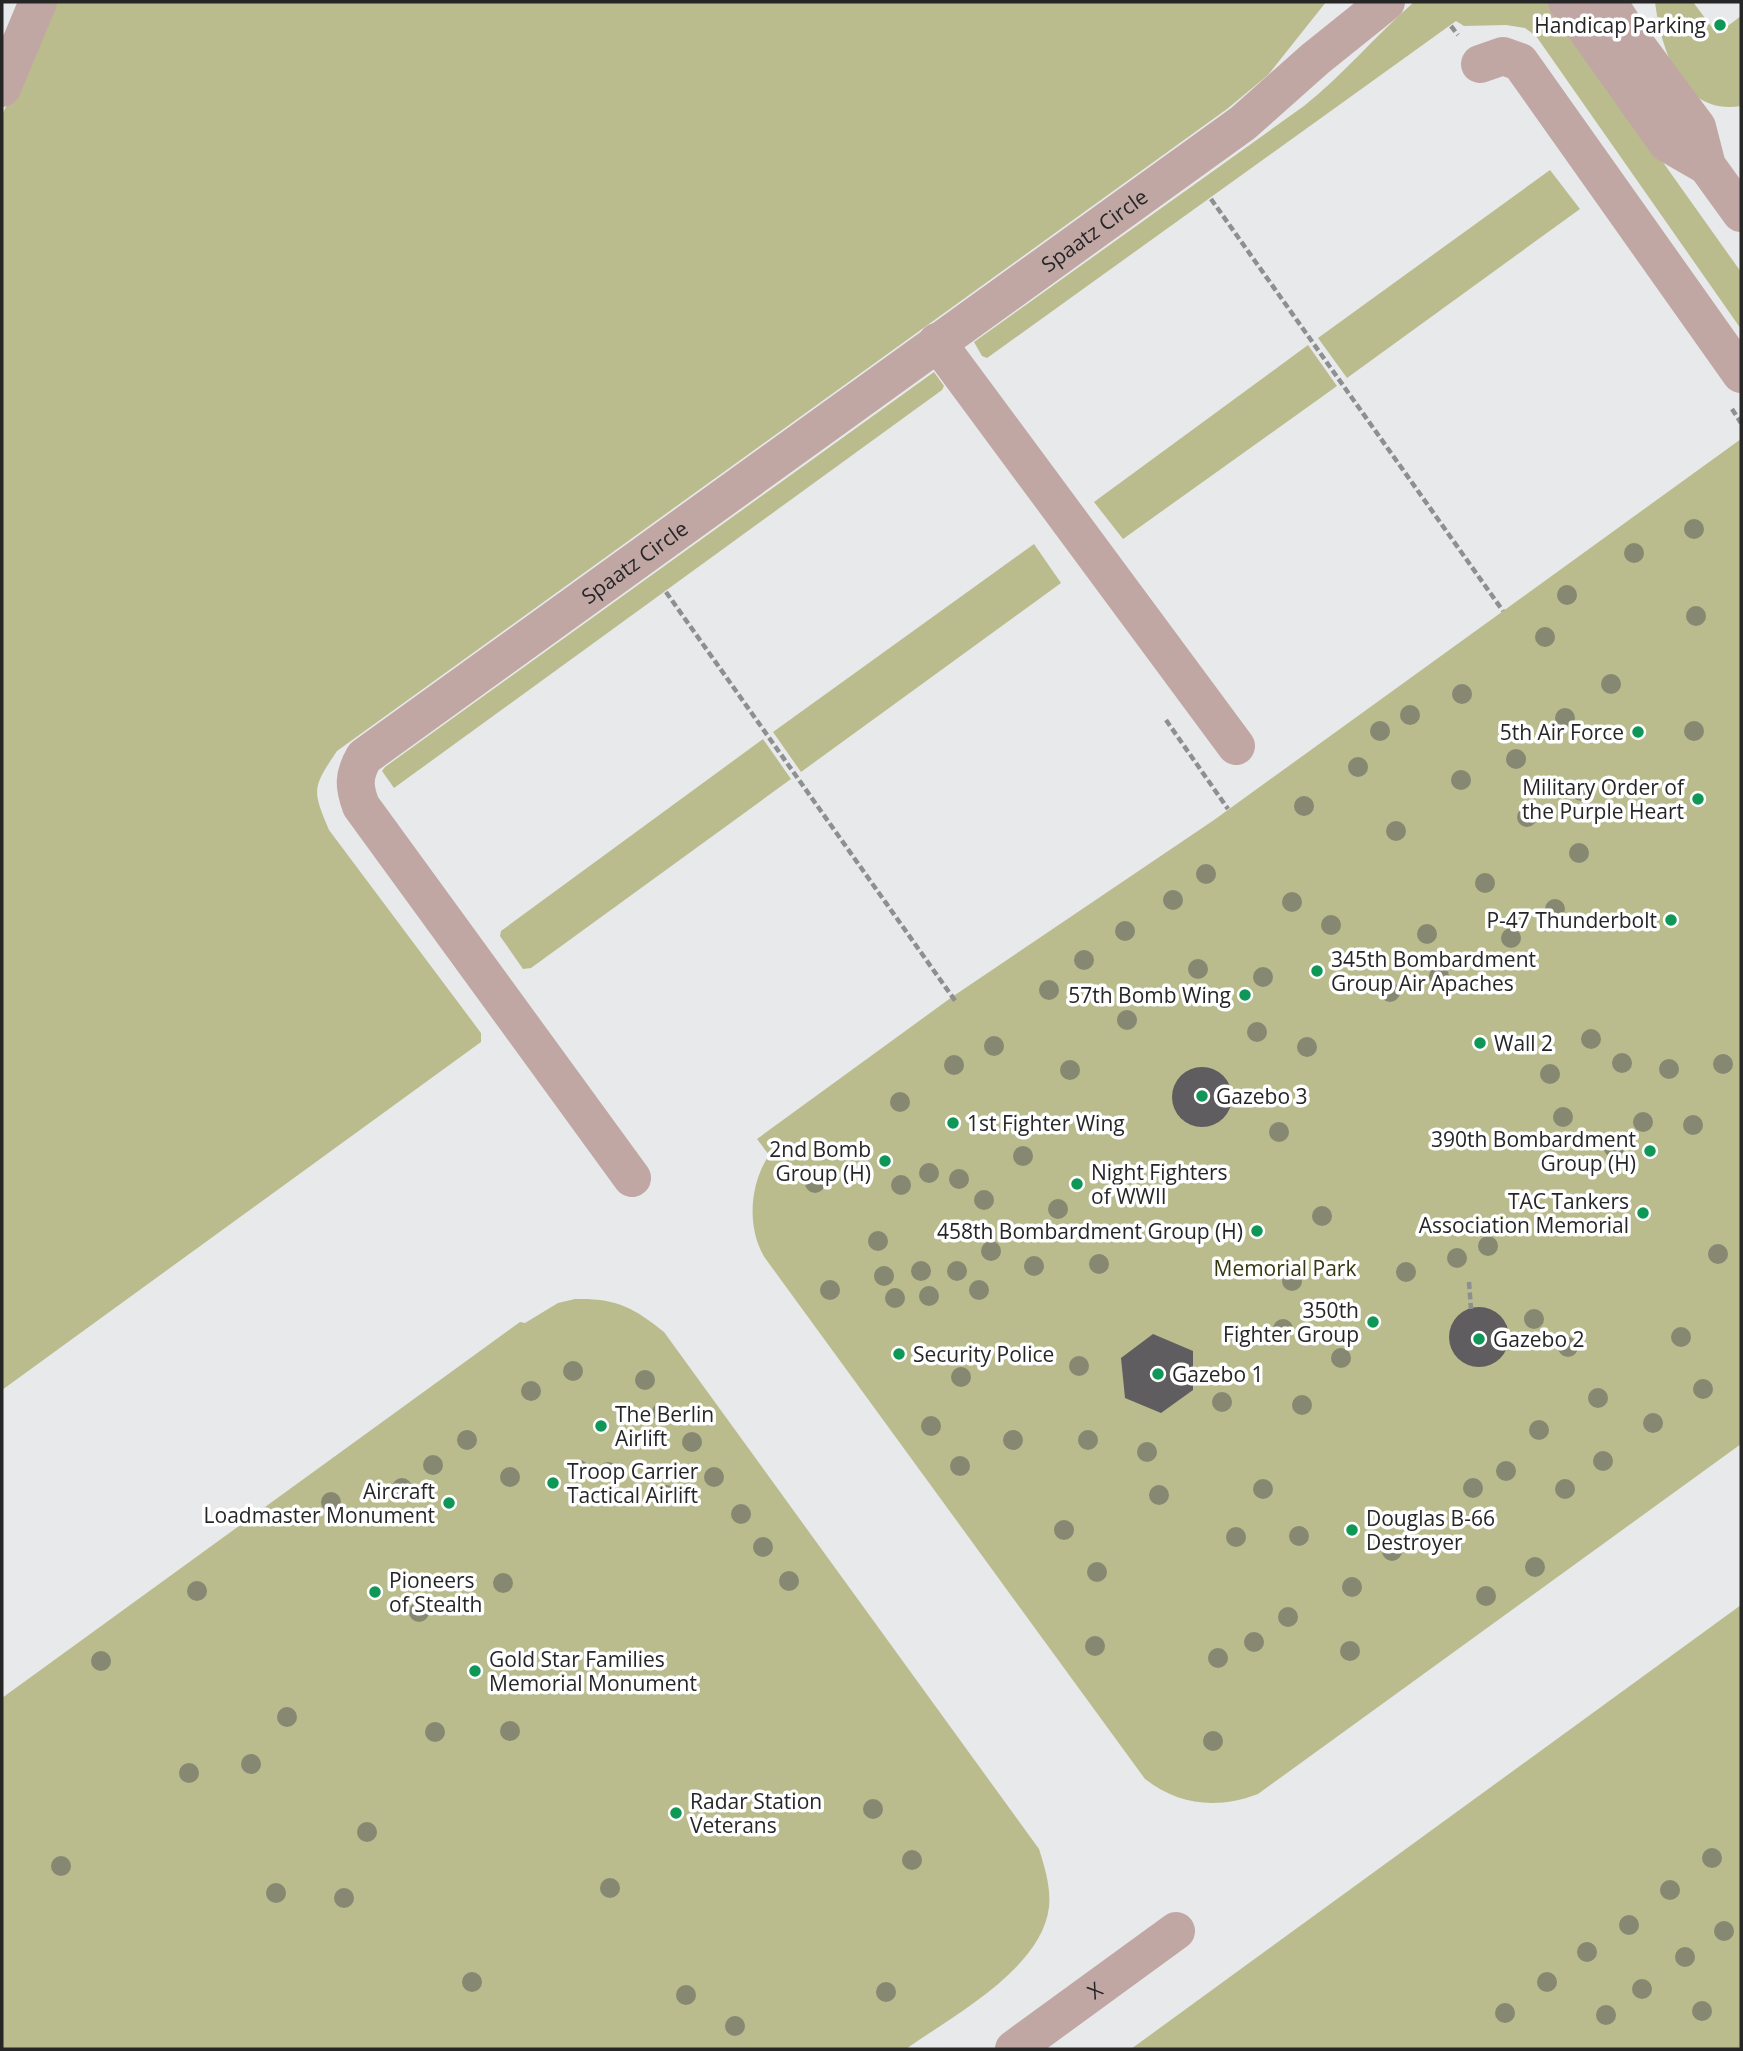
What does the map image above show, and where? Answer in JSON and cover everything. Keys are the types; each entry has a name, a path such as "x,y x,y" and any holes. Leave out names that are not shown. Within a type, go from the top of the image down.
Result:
{"street":[{"path":"2,88 38,2"},
{"path":"1315,59 1346,2"},
{"name":"Spaatz Circle","path":"632,1178 392,853 361,806 355,790 355,773 364,757 1243,123 1315,59 1386,2"},
{"path":"1567,2 1667,143 1707,166"},
{"path":"1608,2 1640,52 1698,127 1707,166 1741,213"},
{"path":"1480,64 1503,57 1520,62 1741,374"},
{"path":"937,342 1236,746"},
{"name":"X","path":"1014,2049 1176,1931"}],"path":[{"path":"1211,200 1503,611"},
{"path":"667,592 956,1002"},
{"path":"1469,1282 1471,1309"}],"green space":[{"path":"56,2 1326,2 1268,75 1227,109 337,751 323,773 317,789 317,797 329,830 481,1033 481,1042 2,1390 2,115"},
{"path":"1414,2 1549,2 1741,272 1741,329 1536,36 1525,28 1506,25 1464,26 1456,21 987,358 982,356 974,342 1304,106"},
{"path":"1655,2 1693,2 1717,34 1741,16 1741,106 1720,106 1703,100 1689,90 1669,58"},
{"path":"1550,170 1580,209 1347,378 1318,338"},
{"path":"1308,345 1337,386 1123,539 1094,502"},
{"path":"934,372 944,386 942,390 394,788 382,771 385,767"},
{"name":"Memorial Park","path":"1741,439 1741,1444 1258,1794 1214,1803 1186,1800 1172,1795 1145,1779 765,1258 755,1233 753,1206 758,1179 769,1155 757,1139 952,997 1214,820"},
{"path":"1034,544 1061,583 801,772 773,732"},
{"path":"763,739 791,779 531,968 523,969 500,936 501,931"},
{"path":"575,1299 613,1302 633,1310 664,1332 1039,1849 1048,1885 1049,1907 1043,1930 1030,1951 992,1989 906,2049 2,2049 2,1698 520,1322 525,1323 558,1303"},
{"path":"1741,1605 1741,2049 1131,2049"}],"building":[{"name":"Gazebo 3","path":"1202,1067 1219,1072 1227,1080 1232,1097 1227,1114 1219,1122 1202,1127 1185,1122 1177,1114 1172,1097 1177,1080 1185,1072"},
{"name":"Gazebo 2","path":"1479,1307 1500,1316 1509,1337 1500,1358 1479,1367 1458,1358 1449,1337 1458,1316"},
{"name":"Gazebo 1","path":"1153,1334 1193,1351 1193,1390 1161,1413 1125,1398 1121,1358"}],"place":[{"name":"Handicap Parking","path":"1720,25"},
{"name":"5th Air Force","path":"1638,732"},
{"name":"Military Order of the Purple Heart","path":"1698,799"},
{"name":"P-47 Thunderbolt","path":"1671,920"},
{"name":"345th Bombardment Group Air Apaches","path":"1317,971"},
{"name":"57th Bomb Wing","path":"1245,995"},
{"name":"Wall 2","path":"1480,1043"},
{"name":"Gazebo 3","path":"1202,1096"},
{"name":"1st Fighter Wing","path":"953,1123"},
{"name":"390th Bombardment Group (H)","path":"1650,1151"},
{"name":"2nd Bomb Group (H)","path":"885,1161"},
{"name":"Night Fighters of WWII","path":"1077,1184"},
{"name":"TAC Tankers Association Memorial","path":"1643,1213"},
{"name":"458th Bombardment Group (H)","path":"1257,1231"},
{"name":"350th Fighter Group","path":"1373,1322"},
{"name":"Gazebo 2","path":"1479,1339"},
{"name":"Security Police","path":"899,1354"},
{"name":"Gazebo 1","path":"1158,1374"},
{"name":"The Berlin Airlift","path":"601,1426"},
{"name":"Troop Carrier Tactical Airlift","path":"553,1483"},
{"name":"Aircraft Loadmaster Monument","path":"449,1503"},
{"name":"Douglas B-66 Destroyer","path":"1352,1530"},
{"name":"Pioneers of Stealth","path":"375,1592"},
{"name":"Gold Star Families Memorial Monument","path":"475,1671"},
{"name":"Radar Station Veterans","path":"676,1813"}]}
